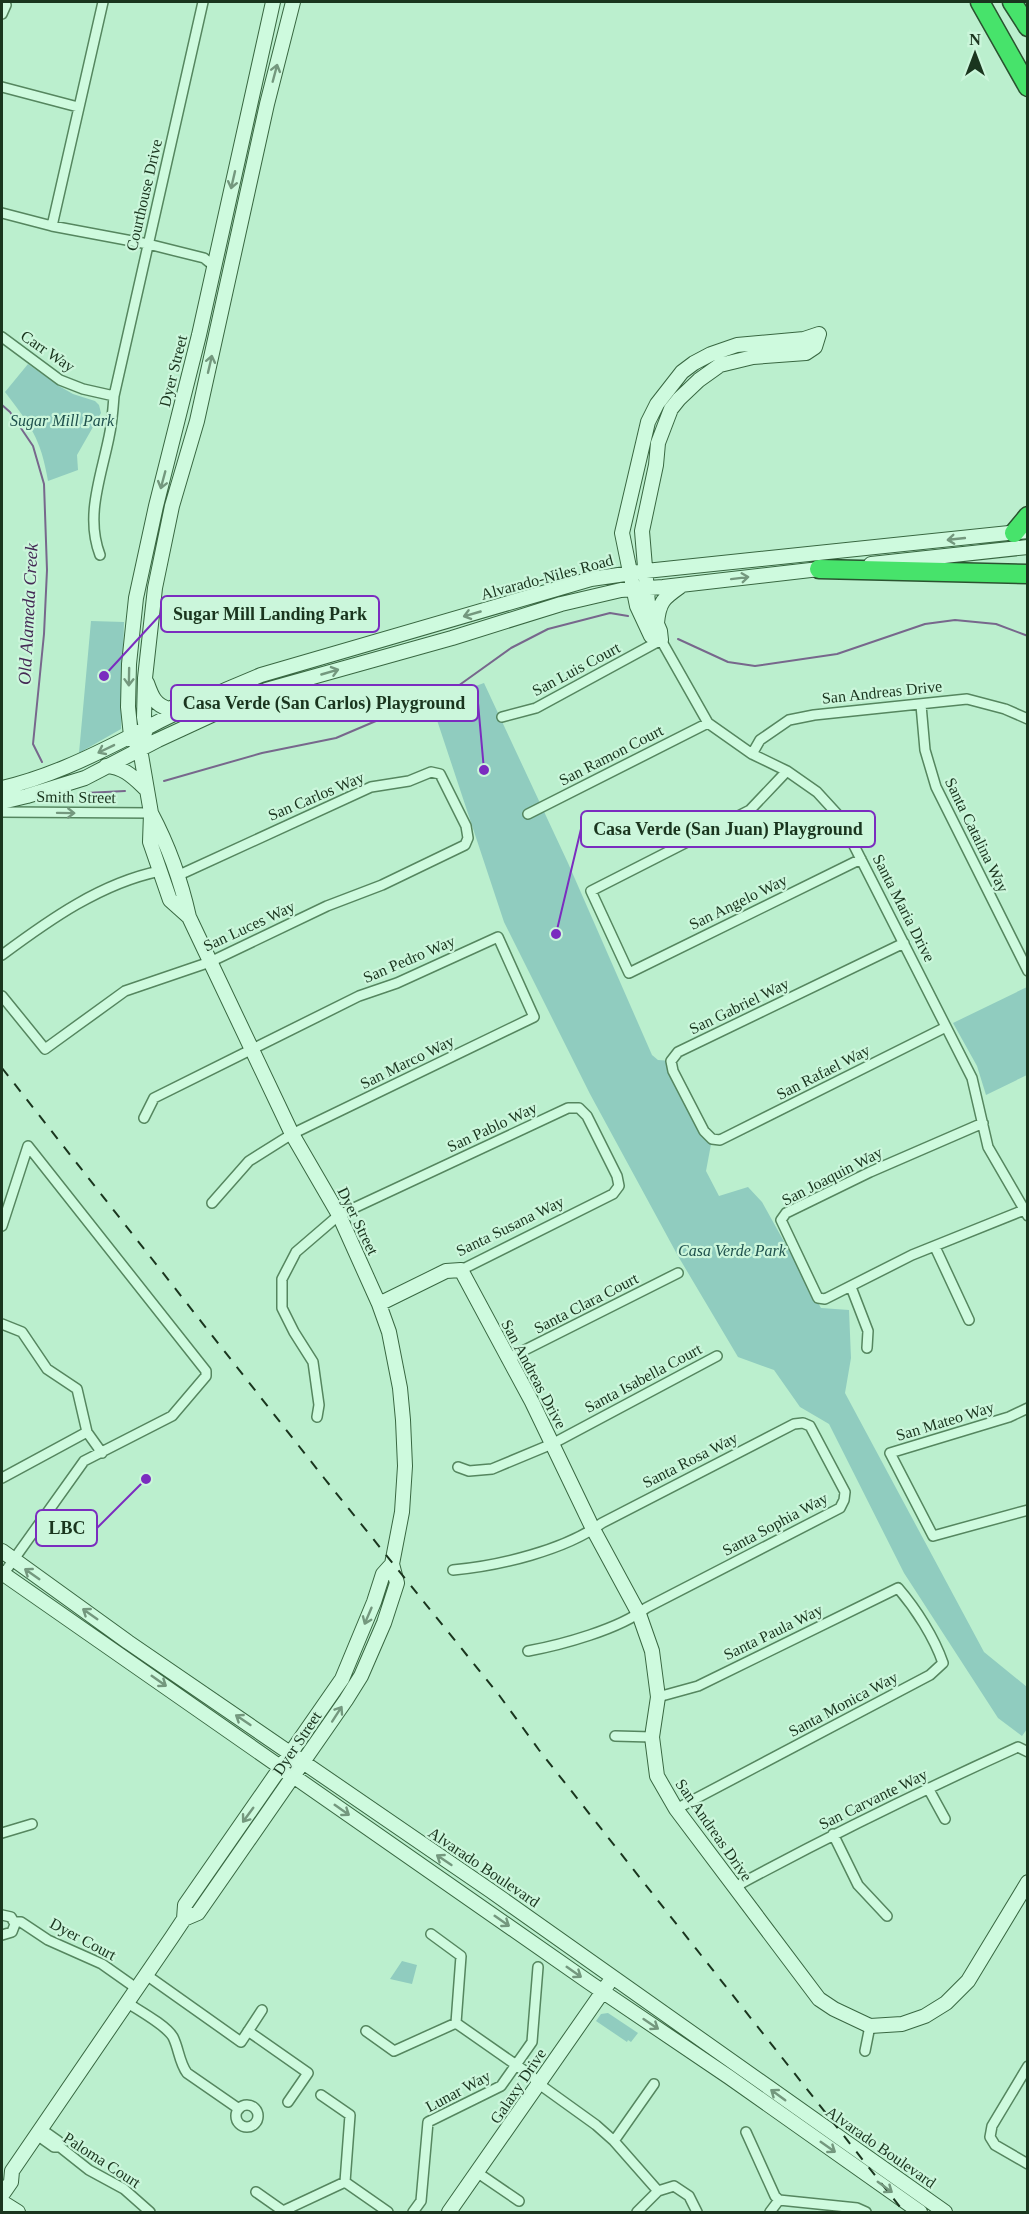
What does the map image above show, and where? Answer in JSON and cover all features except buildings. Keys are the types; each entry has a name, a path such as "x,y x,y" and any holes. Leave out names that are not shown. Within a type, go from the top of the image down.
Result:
{"highway":[{"path":"980,2 1027,88"},
{"path":"1012,2 1028,27"},
{"path":"1021,532 1028,516"},
{"path":"819,569 1028,574"}],"main road":[{"name":"Dyer Street","path":"140,749 131,736 128,706 129,663 136,598 156,506 199,335 273,2"},
{"name":"Dyer Street","path":"189,917 170,900 150,842 151,813 140,749 146,729 145,678 154,588 172,506 197,421 265,112 293,2"},
{"path":"214,266 222,276 225,292"},
{"name":"Santa Maria Drive","path":"661,640 648,603 640,589 630,573 622,533 648,422 669,387 682,372 694,363 723,349 752,343 804,339 819,334 815,347 806,353 753,357 720,365 699,380 671,409 658,443 656,465 642,531 646,571 640,589 636,606 651,636 661,640"},
{"name":"Alvarado-Niles Road","path":"131,736 226,689 261,675 591,579 646,571 1021,532"},
{"name":"Alvarado-Niles Road","path":"140,749 267,690 602,593 1028,547"},
{"path":"657,625 658,610 662,602 682,585"},
{"path":"145,678 156,703 169,709 210,691 226,689"},
{"name":"Smith Street","path":"2,788 25,783 81,761 131,736"},
{"name":"Smith Street","path":"2,802 80,779 140,749"},
{"path":"106,766 126,771 146,789"},
{"name":"Dyer Street","path":"151,813 163,836 184,894 189,917 292,1134 339,1215 379,1304 389,1332 404,1420 405,1466 402,1512 392,1564 397,1583 380,1634 361,1676 304,1762 202,1908 198,1913 184,1919"},
{"name":"Santa Susana Way","path":"379,1304 446,1271 461,1270"},
{"name":"San Andreas Drive","path":"461,1270 639,1614 652,1651 658,1697 652,1737 657,1776 676,1809 819,1999 834,2009 870,2026 902,2024 925,2016 946,2003 968,1981 1028,1882"},
{"name":"Alvarado Boulevard","path":"2,1551 613,1977 945,2212"},
{"name":"Dyer Street","path":"2,2196 11,2182 7,2172 39,2132 184,1919 185,1905 342,1679 374,1602 383,1574 392,1564"},
{"name":"Alvarado Boulevard","path":"2,1574 729,2077 920,2212"},
{"path":"202,1908 201,1896 221,1868 220,1855"},
{"name":"Galaxy Drive","path":"449,2212 613,1977"},
{"path":"2,2202 18,2212"}],"street":[{"path":"52,226 103,2"},
{"name":"Courthouse Drive","path":"100,555 94,539 94,499 109,436 114,396 203,2"},
{"path":"2,87 78,107"},
{"path":"2,213 52,226 148,244 204,258 214,266"},
{"name":"Carr Way","path":"2,337 60,380 83,389 114,396"},
{"name":"San Luis Court","path":"502,717 536,708 661,640"},
{"name":"Santa Maria Drive","path":"661,640 708,723 752,754 788,771 817,792 839,816 972,1078 988,1146 1026,1213"},
{"name":"San Andreas Drive","path":"752,754 760,740 789,720 814,715 967,699 1005,709 1028,719"},
{"name":"Santa Catalina Way","path":"921,705 925,750 936,787 1028,971"},
{"name":"San Ramon Court","path":"528,814 708,723"},
{"name":"San Angelo Way","path":"788,771 750,810 591,891 628,973 861,859"},
{"name":"San Carlos Way","path":"177,876 371,787 409,781 431,772 441,774 466,826 468,838"},
{"name":"Smith Street","path":"2,813 151,813"},
{"name":"San Luces Way","path":"2,996 45,1049 125,991 210,962 327,906 382,885 465,845 468,838"},
{"path":"2,955 35,930 93,895 160,871"},
{"name":"San Pedro Way","path":"252,1049 359,996 397,983 498,937 534,1017"},
{"name":"San Gabriel Way","path":"712,1139 705,1131 673,1071 671,1061 678,1052 904,943"},
{"name":"San Marco Way","path":"212,1203 249,1161 292,1134 534,1017"},
{"name":"San Rafael Way","path":"712,1139 720,1140 946,1027"},
{"path":"144,1118 154,1098 252,1049"},
{"name":"San Pablo Way","path":"317,1417 319,1405 313,1362 282,1308 282,1280 296,1252 339,1215 568,1108 579,1108 586,1116 617,1176 618,1186"},
{"name":"San Joaquin Way","path":"851,1287 825,1299 818,1298 781,1220 786,1213 870,1172 983,1123"},
{"path":"2,1226 28,1146 204,1367 206,1376 172,1416 84,1461 2,1574"},
{"name":"Santa Susana Way","path":"461,1270 613,1194 618,1186"},
{"path":"867,1348 868,1331 851,1287 912,1255 1026,1213"},
{"path":"935,1247 969,1320"},
{"name":"Santa Clara Court","path":"507,1359 678,1273"},
{"path":"2,1323 22,1332 47,1369 77,1389 87,1432 102,1453"},
{"name":"Santa Isabella Court","path":"458,1467 469,1471 492,1469 552,1444 717,1356"},
{"name":"San Mateo Way","path":"1028,1408 1009,1417 890,1453 933,1536 1028,1510"},
{"name":"Santa Rosa Way","path":"453,1570 477,1568 543,1551 593,1529 794,1424 803,1423"},
{"name":"Santa Sophia Way","path":"528,1651 593,1634 639,1614 646,1608 840,1508 845,1492 810,1426 803,1423"},
{"path":"2,1478 87,1432"},
{"name":"Santa Paula Way","path":"658,1697 698,1686 898,1588"},
{"name":"Santa Monica Way","path":"676,1809 930,1675 943,1664 910,1603 898,1588"},
{"path":"615,1736 652,1737"},
{"name":"San Carvante Way","path":"735,1889 742,1883 833,1834 928,1788 1018,1747 1028,1752"},
{"path":"928,1788 945,1819"},
{"path":"2,1833 32,1824"},
{"path":"833,1834 858,1885 887,1916"},
{"name":"Dyer Court","path":"2,1915 8,1915 14,1922 21,1922 48,1940 102,1964 136,1988"},
{"path":"2,1935 12,1932 14,1922"},
{"path":"430,1934 461,1956 456,2023"},
{"name":"Lunar Way","path":"413,2212 421,2201 428,2122 501,2086 532,2042 538,1967"},
{"path":"145,1974 241,2042 262,2010"},
{"path":"126,2002 169,2032 187,2073 239,2109"},
{"path":"366,2031 394,2051 456,2023"},
{"path":"456,2023 596,2125 614,2141 658,2191"},
{"path":"865,2051 870,2026"},
{"path":"248,2031 308,2073 288,2102"},
{"path":"1028,2066 992,2126 990,2137 995,2145 1028,2164"},
{"path":"614,2141 654,2084"},
{"path":"321,2095 350,2115 345,2182"},
{"name":"Paloma Court","path":"39,2132 58,2140 60,2147 89,2170 124,2189 150,2212"},
{"path":"746,2132 775,2196 779,2200 857,2208 866,2212"},
{"path":"478,2173 519,2201"},
{"path":"256,2192 284,2211 345,2182"},
{"path":"345,2182 388,2212"},
{"path":"637,2212 658,2191 674,2186 689,2196 697,2212"},
{"path":"770,2212 779,2200"}],"green space":[{"name":"Sugar Mill Park","path":"28,364 73,394 95,401 101,413 77,455 78,470 48,481 38,443 5,392"},
{"path":"91,621 124,622 121,729 79,753"},
{"name":"Casa Verde Park","path":"484,683 568,863 652,1055 658,1060 671,1061 712,1139 706,1171 719,1196 748,1187 762,1202 821,1308 849,1310 851,1358 845,1393 984,1652 1027,1687 1027,1729 1022,1736 998,1718 904,1573 829,1424 800,1407 774,1370 738,1357 678,1256 590,1094 504,922 431,702"},
{"path":"1027,987 1027,1075 986,1095 977,1066 953,1023"},
{"path":"402,1961 417,1965 412,1984 390,1979"},
{"path":"608,2013 638,2033 631,2042 628,2040 627,2042 596,2021 601,2014"}],"waterway":[{"name":"Old Alameda Creek","path":"2,405 10,412 33,446 44,484 47,570 44,634 33,744 42,762"},
{"name":"Old Alameda Creek","path":"164,781 262,753 336,738 458,686 511,648 548,629 610,613 628,616"},
{"name":"Old Alameda Creek","path":"678,639 728,662 755,666 837,654 925,624 955,620 996,624 1028,636"},
{"name":"Old Alameda Creek","path":"85,793 125,791"}],"railway":[{"path":"2,1068 324,1478 499,1695 539,1750 904,2212"}],"place":[{"name":"Sugar Mill Landing Park","path":"104,676"},
{"name":"Casa Verde (San Carlos) Playground","path":"484,770"},
{"name":"Casa Verde (San Juan) Playground","path":"556,934"},
{"name":"LBC","path":"146,1479"}]}
